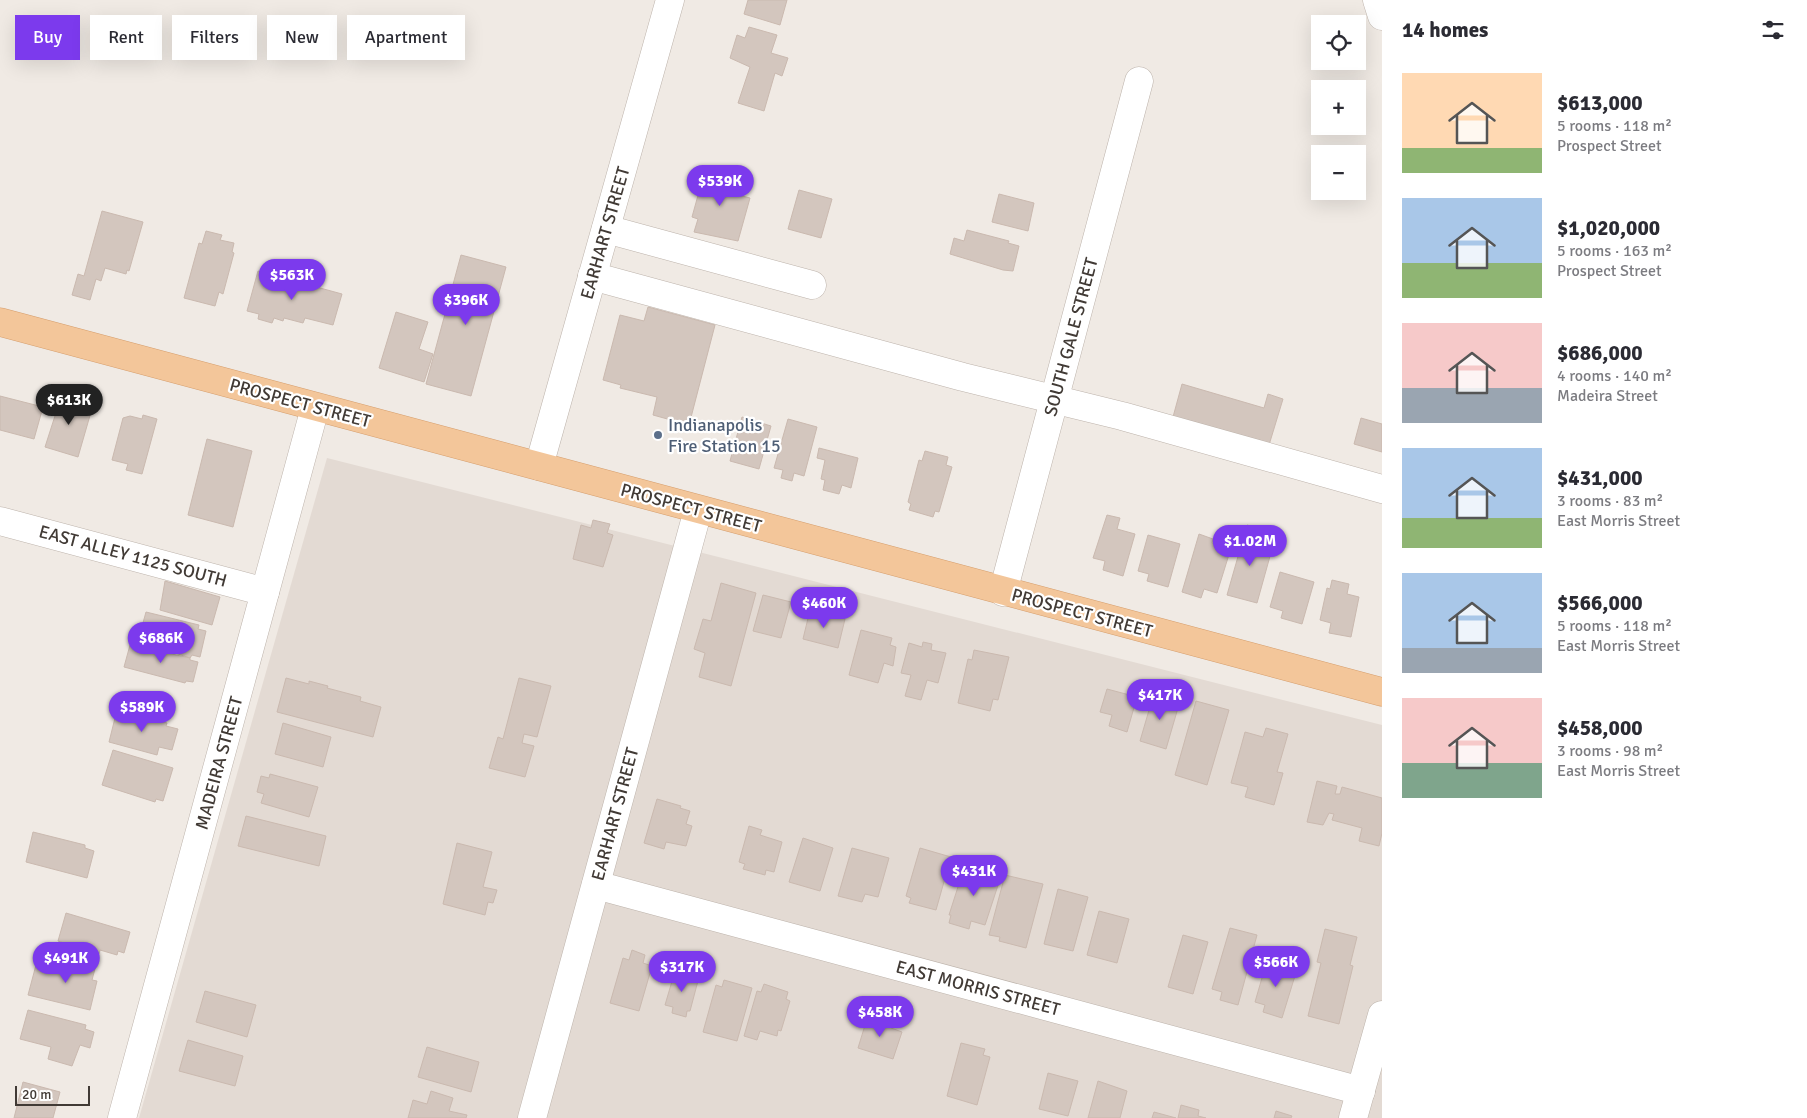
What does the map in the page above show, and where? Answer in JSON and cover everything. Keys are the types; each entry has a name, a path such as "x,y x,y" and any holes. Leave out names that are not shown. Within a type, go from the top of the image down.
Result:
{"main road":[{"name":"PROSPECT STREET","path":"0,322 315,408 539,466 1003,592 1382,692"}],"street":[{"name":"EARHART STREET","path":"539,466 670,0"},
{"path":"1377,0 1382,16"},
{"name":"SOUTH GALE STREET","path":"1003,592 1139,81"},
{"path":"606,229 812,285"},
{"path":"592,276 1054,400 1132,419 1382,489"},
{"name":"MADEIRA STREET","path":"122,1118 315,408"},
{"name":"EARHART STREET","path":"532,1118 698,510"},
{"name":"EAST ALLEY 1125 SOUTH","path":"0,521 265,592"},
{"name":"EAST MORRIS STREET","path":"596,885 1361,1091"},
{"path":"1353,1118 1382,1015"}],"shaded area":[{"path":"327,458 1382,725 1382,1118 139,1118"}],"building":[{"path":"748,0 787,0 780,25 744,14"},
{"path":"749,27 777,35 771,53 788,58 782,76 775,73 764,111 738,103 750,67 730,58 737,35 745,38"},
{"path":"705,170 742,180 738,195 750,198 738,241 694,232 698,219 692,217"},
{"path":"799,190 832,199 821,238 788,229"},
{"path":"999,194 1034,203 1028,231 992,222"},
{"path":"102,211 143,222 129,271 127,270 126,274 105,268 101,281 96,279 90,300 72,295 78,274 84,276"},
{"path":"967,230 1009,241 1008,243 1019,246 1013,271 1003,270 950,254 954,238 964,241"},
{"path":"206,231 222,235 220,240 234,243 232,252 234,253 223,294 219,292 215,306 184,298 199,243 202,244"},
{"path":"461,255 506,267 471,396 426,384"},
{"path":"258,271 342,294 333,325 305,318 303,323 284,318 283,321 274,318 272,323 258,319 259,314 247,311"},
{"path":"648,307 715,325 689,425 653,415 657,397 620,388 621,385 603,380 620,315 644,321"},
{"path":"396,312 428,322 419,349 433,354 424,382 379,368"},
{"path":"1182,384 1264,408 1268,394 1283,399 1269,445 1173,417"},
{"path":"62,394 91,402 89,412 91,412 78,457 45,447"},
{"path":"0,396 43,407 34,439 0,430"},
{"path":"143,415 157,419 142,474 126,470 128,464 112,460 123,418 130,416 142,419"},
{"path":"742,417 771,426 759,469 730,461"},
{"path":"1361,418 1382,424 1382,452 1354,444"},
{"path":"788,419 817,427 804,476 794,473 792,481 781,478 783,470 774,468"},
{"path":"207,439 252,451 233,527 188,515"},
{"path":"819,448 858,458 851,488 842,485 839,494 823,490 825,480 821,479 825,460 817,458"},
{"path":"925,451 948,457 946,465 952,467 939,512 935,511 933,517 909,510 911,504 908,502 919,460 922,461"},
{"path":"1107,515 1120,518 1117,529 1135,534 1123,576 1103,570 1105,561 1093,558"},
{"path":"593,520 610,524 607,533 613,535 603,567 573,559 581,525 591,528"},
{"path":"1247,525 1261,529 1257,544 1272,549 1257,603 1227,595"},
{"path":"1199,534 1213,539 1212,543 1231,548 1217,593 1204,589 1201,598 1182,592"},
{"path":"1148,535 1180,544 1168,587 1147,581 1149,574 1138,571"},
{"path":"1280,572 1314,582 1302,624 1281,618 1283,611 1270,607"},
{"path":"1332,580 1349,584 1347,594 1359,597 1351,637 1329,633 1331,623 1320,620 1327,588 1330,589"},
{"path":"165,581 220,597 212,625 160,610"},
{"path":"721,583 756,593 731,686 699,677 705,653 694,649 703,619 711,621"},
{"path":"763,595 791,602 781,638 753,631"},
{"path":"810,610 845,619 838,648 803,639"},
{"path":"146,612 199,625 198,629 206,631 200,657 192,655 190,658 160,648 160,650 150,648 154,633 141,630"},
{"path":"861,630 892,638 890,645 896,647 893,666 884,663 878,683 849,675"},
{"path":"923,642 932,644 931,650 946,653 938,683 927,680 921,700 905,696 911,675 901,673 909,643 922,647"},
{"path":"130,645 190,658 190,660 198,662 193,682 186,681 185,683 124,667"},
{"path":"974,650 1009,657 998,700 993,699 990,711 958,703 968,659 972,660"},
{"path":"286,678 309,684 309,681 328,686 327,688 361,697 360,701 381,707 373,737 277,712"},
{"path":"519,678 551,686 537,737 524,734 522,743 534,746 525,777 489,768 498,737 503,739"},
{"path":"1107,689 1137,697 1127,732 1109,726 1112,715 1100,712"},
{"path":"1154,693 1180,701 1166,749 1140,741"},
{"path":"1196,701 1229,710 1207,785 1175,775"},
{"path":"117,710 167,723 166,726 178,729 172,750 159,747 157,755 109,742"},
{"path":"283,723 331,737 323,767 275,754"},
{"path":"1266,728 1288,734 1277,772 1283,773 1274,805 1245,797 1248,787 1231,783 1245,732 1263,737"},
{"path":"113,750 173,768 163,801 156,799 155,802 102,785"},
{"path":"270,774 318,787 309,817 261,803 264,794 257,792 261,776 269,778"},
{"path":"1317,781 1337,786 1335,794 1340,794 1342,787 1382,798 1382,833 1379,846 1359,841 1362,828 1332,820 1334,814 1329,813 1323,825 1307,822"},
{"path":"657,799 681,806 680,808 690,811 686,824 692,826 686,846 666,842 664,849 644,843"},
{"path":"246,816 326,836 319,866 238,846"},
{"path":"749,826 762,830 760,835 782,842 774,872 766,870 765,875 743,869 745,864 739,862"},
{"path":"33,832 85,845 85,848 94,851 87,878 26,862"},
{"path":"803,838 833,848 820,891 789,882"},
{"path":"457,843 492,852 483,887 497,890 493,903 488,902 485,915 443,904"},
{"path":"852,848 889,858 878,897 865,894 862,902 838,896"},
{"path":"920,848 951,857 936,910 909,903 911,898 906,896"},
{"path":"965,865 1001,876 985,925 971,921 969,929 949,923 951,915 949,915"},
{"path":"1005,875 1043,884 1026,948 999,941 1000,937 989,935"},
{"path":"1058,889 1088,897 1073,951 1044,944"},
{"path":"1099,911 1129,919 1117,963 1087,955"},
{"path":"66,913 130,932 124,953 118,951 117,955 100,950 99,954 58,941"},
{"path":"1230,928 1257,935 1238,1005 1220,1000 1222,992 1212,989"},
{"path":"1325,929 1357,937 1350,965 1353,966 1339,1024 1308,1016 1321,963 1317,962"},
{"path":"1183,935 1208,942 1193,994 1168,987"},
{"path":"632,950 645,955 643,963 652,966 639,1011 610,1003 623,958 629,960"},
{"path":"66,958 96,965 92,980 97,981 90,1010 28,995 36,965 62,972"},
{"path":"1280,961 1298,966 1282,1018 1263,1012 1265,1005 1255,1002 1264,971 1267,972 1269,966 1278,968"},
{"path":"675,971 699,977 690,1011 687,1011 686,1017 672,1013 673,1007 665,1005"},
{"path":"724,980 752,988 737,1041 703,1032 716,985 722,987"},
{"path":"764,984 788,992 786,999 790,1001 781,1031 778,1030 777,1036 760,1031 757,1040 744,1036 757,991 761,992"},
{"path":"205,991 256,1005 247,1037 196,1022"},
{"path":"28,1010 86,1025 85,1029 94,1032 90,1048 80,1045 72,1066 48,1059 51,1047 20,1039"},
{"path":"877,1015 893,1020 891,1028 902,1032 893,1059 858,1048 866,1022 874,1024"},
{"path":"188,1040 243,1056 235,1086 179,1071"},
{"path":"961,1043 985,1049 983,1055 990,1057 977,1105 947,1096"},
{"path":"427,1047 479,1062 471,1092 418,1077"},
{"path":"1048,1073 1078,1081 1068,1116 1039,1109"},
{"path":"1098,1081 1127,1091 1120,1118 1088,1118"},
{"path":"23,1082 60,1092 53,1118 14,1118"},
{"path":"431,1091 453,1098 449,1111 467,1115 466,1118 408,1118 413,1100 427,1104"},
{"path":"1181,1105 1199,1110 1198,1116 1206,1118 1178,1118"},
{"path":"1276,1111 1292,1116 1291,1118 1274,1118"},
{"path":"1154,1112 1176,1118 1152,1118"}],"place":[{"name":"Indianapolis Fire Station 15","path":"658,435"}]}
